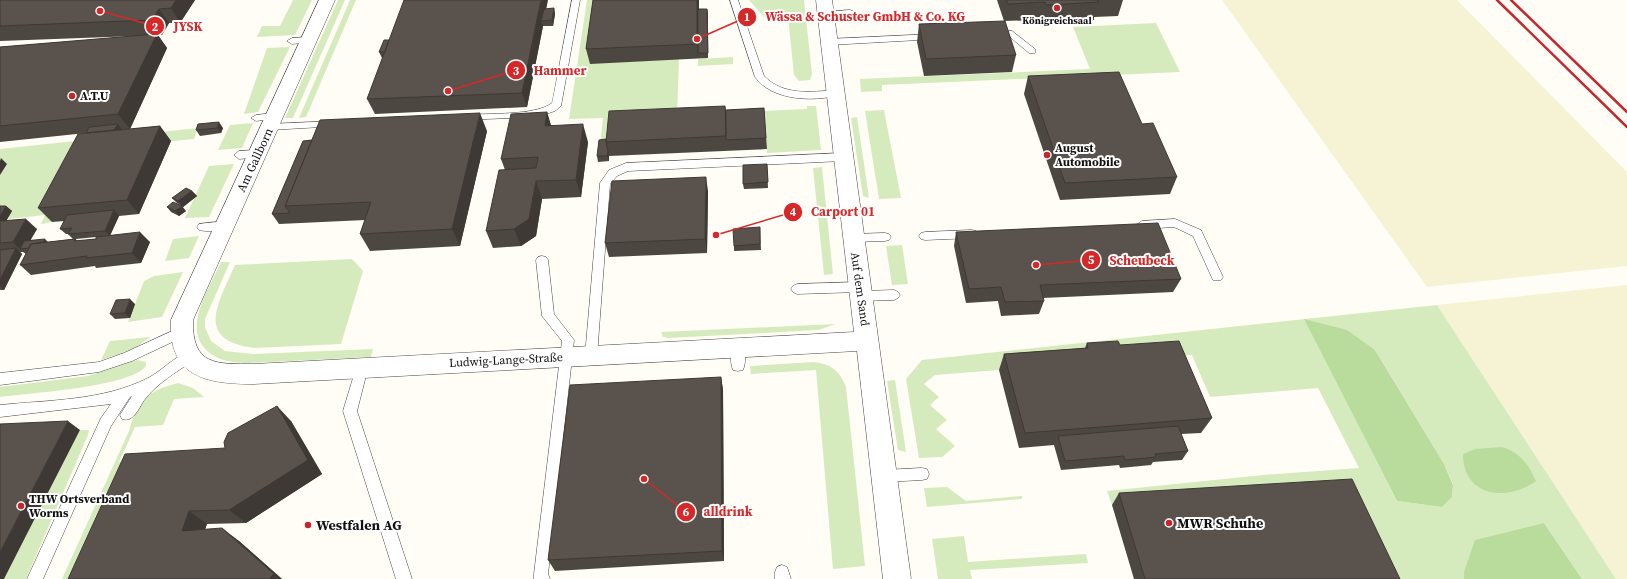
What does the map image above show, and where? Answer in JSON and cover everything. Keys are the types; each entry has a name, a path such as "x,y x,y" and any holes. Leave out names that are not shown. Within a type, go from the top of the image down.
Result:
{"street":[{"name":"Am Gallborn","path":"181,326 258,154 267,120 301,41 327,0"},
{"name":"Auf dem Sand","path":"825,7 897,579"},
{"path":"181,326 182,344 189,357"},
{"name":"Ludwig-Lange-Straße","path":"189,357 193,363 205,369 220,373 239,375 591,356 738,357 867,341"}],"lane":[{"path":"451,118 537,114 551,109 557,104 576,0"},
{"path":"734,0 760,77 765,84 783,92 794,94 836,93"},
{"path":"825,7 850,13"},
{"path":"988,35 1012,34 1032,51"},
{"path":"829,42 940,37"},
{"path":"267,120 349,124"},
{"path":"238,155 258,154"},
{"path":"591,356 605,182 613,173 626,167 843,157"},
{"path":"1128,226 1175,223 1197,233 1217,278"},
{"path":"204,227 226,224"},
{"path":"925,236 980,233"},
{"path":"853,238 885,237"},
{"path":"542,260 548,316 568,340 541,574 542,579"},
{"path":"798,289 860,291 894,295"},
{"path":"0,379 99,367 128,357 181,326"},
{"path":"0,411 83,402 125,393 150,383 189,357"},
{"path":"362,368 350,411 404,579"},
{"path":"127,415 140,394 150,383"},
{"path":"35,579 103,428 125,393"},
{"path":"885,476 922,474"}],"shaded area":[{"path":"1222,0 1457,0 1627,172 1627,266 1427,287"},
{"path":"1627,285 1627,579 1616,579 1437,305"}],"green space":[{"path":"293,0 312,0 295,35 257,37 262,26 280,26"},
{"path":"338,0 345,0 293,118 285,118"},
{"path":"350,0 356,0 306,117 299,118"},
{"path":"587,0 599,0 679,60 677,115 807,109 807,106 816,106 821,150 767,153 765,119 600,145 603,118 569,119"},
{"path":"749,0 804,0 812,74 810,80 799,81 794,75 788,16 764,17"},
{"path":"1156,23 1180,72 882,85 882,91 861,92 860,79 1090,69 1073,27"},
{"path":"290,47 258,112 244,114 267,48"},
{"path":"733,57 733,64 698,66 698,59"},
{"path":"884,110 901,198 879,199 865,111"},
{"path":"857,117 869,198 863,196 851,118"},
{"path":"253,123 242,148 218,150 230,125"},
{"path":"198,128 194,139 90,149 52,222 41,224 45,215 8,219 11,211 0,212 0,175 6,164 0,165 0,149"},
{"path":"234,164 209,217 185,218 209,166"},
{"path":"822,167 833,274 824,275 813,168"},
{"path":"199,236 189,258 165,261 173,239"},
{"path":"902,245 908,284 892,285 886,246"},
{"path":"352,259 363,271 341,344 254,348 235,344 223,337 217,328 216,317 218,305 235,265"},
{"path":"221,262 230,262 205,319 205,327 211,341 225,351 253,354 373,349 371,357 248,363 222,360 211,354 202,345 198,335 198,314 206,292"},
{"path":"183,272 162,317 128,322 144,281 154,276"},
{"path":"1437,305 1616,579 1582,579 1544,523 1464,572 1464,579 1381,579 1339,490 1112,505 1107,491 1263,475 1359,468 1318,388 1210,397 1192,355 935,375 924,384 939,397 930,405 947,420 936,429 955,446 942,457 919,458 906,379 922,360","holes":["1305,320 1375,350 1444,464 1453,484 1452,497 1442,507 1397,501 1404,515"]},
{"path":"1304,319 1347,330 1375,350 1444,464 1453,485 1452,497 1442,507 1397,501"},
{"path":"836,324 818,330 668,338 663,337 661,332"},
{"path":"150,337 134,349 101,360 110,341"},
{"path":"137,360 146,362 146,366 137,373 121,379 78,388 0,397 0,387 88,376"},
{"path":"814,362 825,364 834,369 844,381 846,387 865,566 833,569 816,370 751,374 750,366"},
{"path":"895,380 906,452 898,450 887,381"},
{"path":"178,383 193,388 204,397 174,399 163,425 135,427 119,462 147,461 96,579 62,579 140,404 145,398 158,390"},
{"path":"80,430 89,430 88,435 26,579 4,579"},
{"path":"1502,447 1514,452 1527,464 1536,481 1525,488 1512,492 1500,493 1489,492 1478,487 1470,479 1465,468 1463,454 1475,449"},
{"path":"947,487 966,501 1022,496 1022,499 927,507 924,488"},
{"path":"1544,523 1582,579 1464,579 1464,572 1475,540"},
{"path":"964,536 968,562 1086,554 1088,563 970,570 972,579 938,579 932,539"}],"building":[{"path":"0,0 176,0 171,8 159,9 152,20 0,26"},
{"path":"404,0 541,0 522,93 367,99"},
{"path":"593,0 697,0 697,44 586,49"},
{"path":"1006,0 1098,0 1099,2 1046,5 1045,2 1008,4"},
{"path":"554,8 552,20 541,21 544,9"},
{"path":"698,9 707,9 708,53 698,53"},
{"path":"1005,21 1016,55 926,59 919,24"},
{"name":"A.T.U","path":"157,34 118,114 0,126 0,47"},
{"path":"384,40 389,40 385,52 379,52"},
{"path":"1119,72 1142,124 1153,123 1177,177 1065,183 1028,76"},
{"path":"725,106 726,136 606,142 609,111"},
{"path":"764,108 766,138 726,140 726,110"},
{"path":"547,112 545,126 583,124 576,180 536,181 529,219 514,229 486,231 499,170 536,168 538,157 501,159 511,114"},
{"path":"480,113 452,229 360,234 371,202 285,206 320,120"},
{"path":"219,122 217,128 196,130 198,124"},
{"path":"118,124 114,130 86,133 89,127"},
{"path":"160,126 127,200 38,208 78,134"},
{"path":"606,139 608,151 607,156 597,156 599,140"},
{"path":"312,140 285,206 290,213 272,214 303,141"},
{"path":"767,164 768,182 743,184 743,165"},
{"path":"706,177 705,239 605,243 612,181"},
{"path":"186,188 192,191 178,201 172,198"},
{"path":"173,202 182,206 175,211 167,207"},
{"path":"0,206 6,206 0,217"},
{"path":"114,210 105,231 68,234 72,228 60,229 67,215"},
{"path":"26,219 13,242 0,243 0,221"},
{"path":"1158,223 1181,279 1040,285 1044,301 1005,302 1001,287 969,289 956,232"},
{"path":"760,227 760,244 734,246 733,229"},
{"path":"140,232 132,253 86,258 87,256 20,265 31,244 75,239 74,241 96,239 96,237"},
{"path":"45,239 43,242 31,244 29,248 20,249 24,241"},
{"path":"16,248 0,280 0,250"},
{"path":"130,299 125,313 110,314 116,300"},
{"path":"1118,341 1120,345 1179,341 1212,418 1025,433 1004,354 1088,348 1087,343"},
{"path":"721,377 722,551 548,560 570,385"},
{"path":"277,406 308,460 229,510 189,511 182,531 222,528 274,574 269,579 68,579 125,454 225,448 224,442 228,433"},
{"name":"THW Ortsverband Worms","path":"68,421 0,552 0,424"},
{"path":"1178,426 1188,451 1155,454 1156,457 1125,460 1124,456 1065,461 1058,436"},
{"path":"1352,479 1400,579 1145,579 1119,493"}],"railway":[{"path":"1497,0 1627,127"},
{"path":"1511,0 1627,112"}],"place":[{"name":"Königreichsaal","path":"1057,8"},
{"name":"JYSK","path":"100,11"},
{"name":"Wässa & Schuster GmbH & Co. KG","path":"697,39"},
{"name":"Hammer","path":"448,91"},
{"name":"A.T.U","path":"72,96"},
{"name":"August Automobile","path":"1047,155"},
{"name":"Carport 01","path":"716,235"},
{"name":"Scheubeck","path":"1036,265"},
{"name":"alldrink","path":"644,479"},
{"name":"THW Ortsverband Worms","path":"21,506"},
{"name":"MWR Schuhe","path":"1169,523"},
{"name":"Westfalen AG","path":"308,525"}]}
